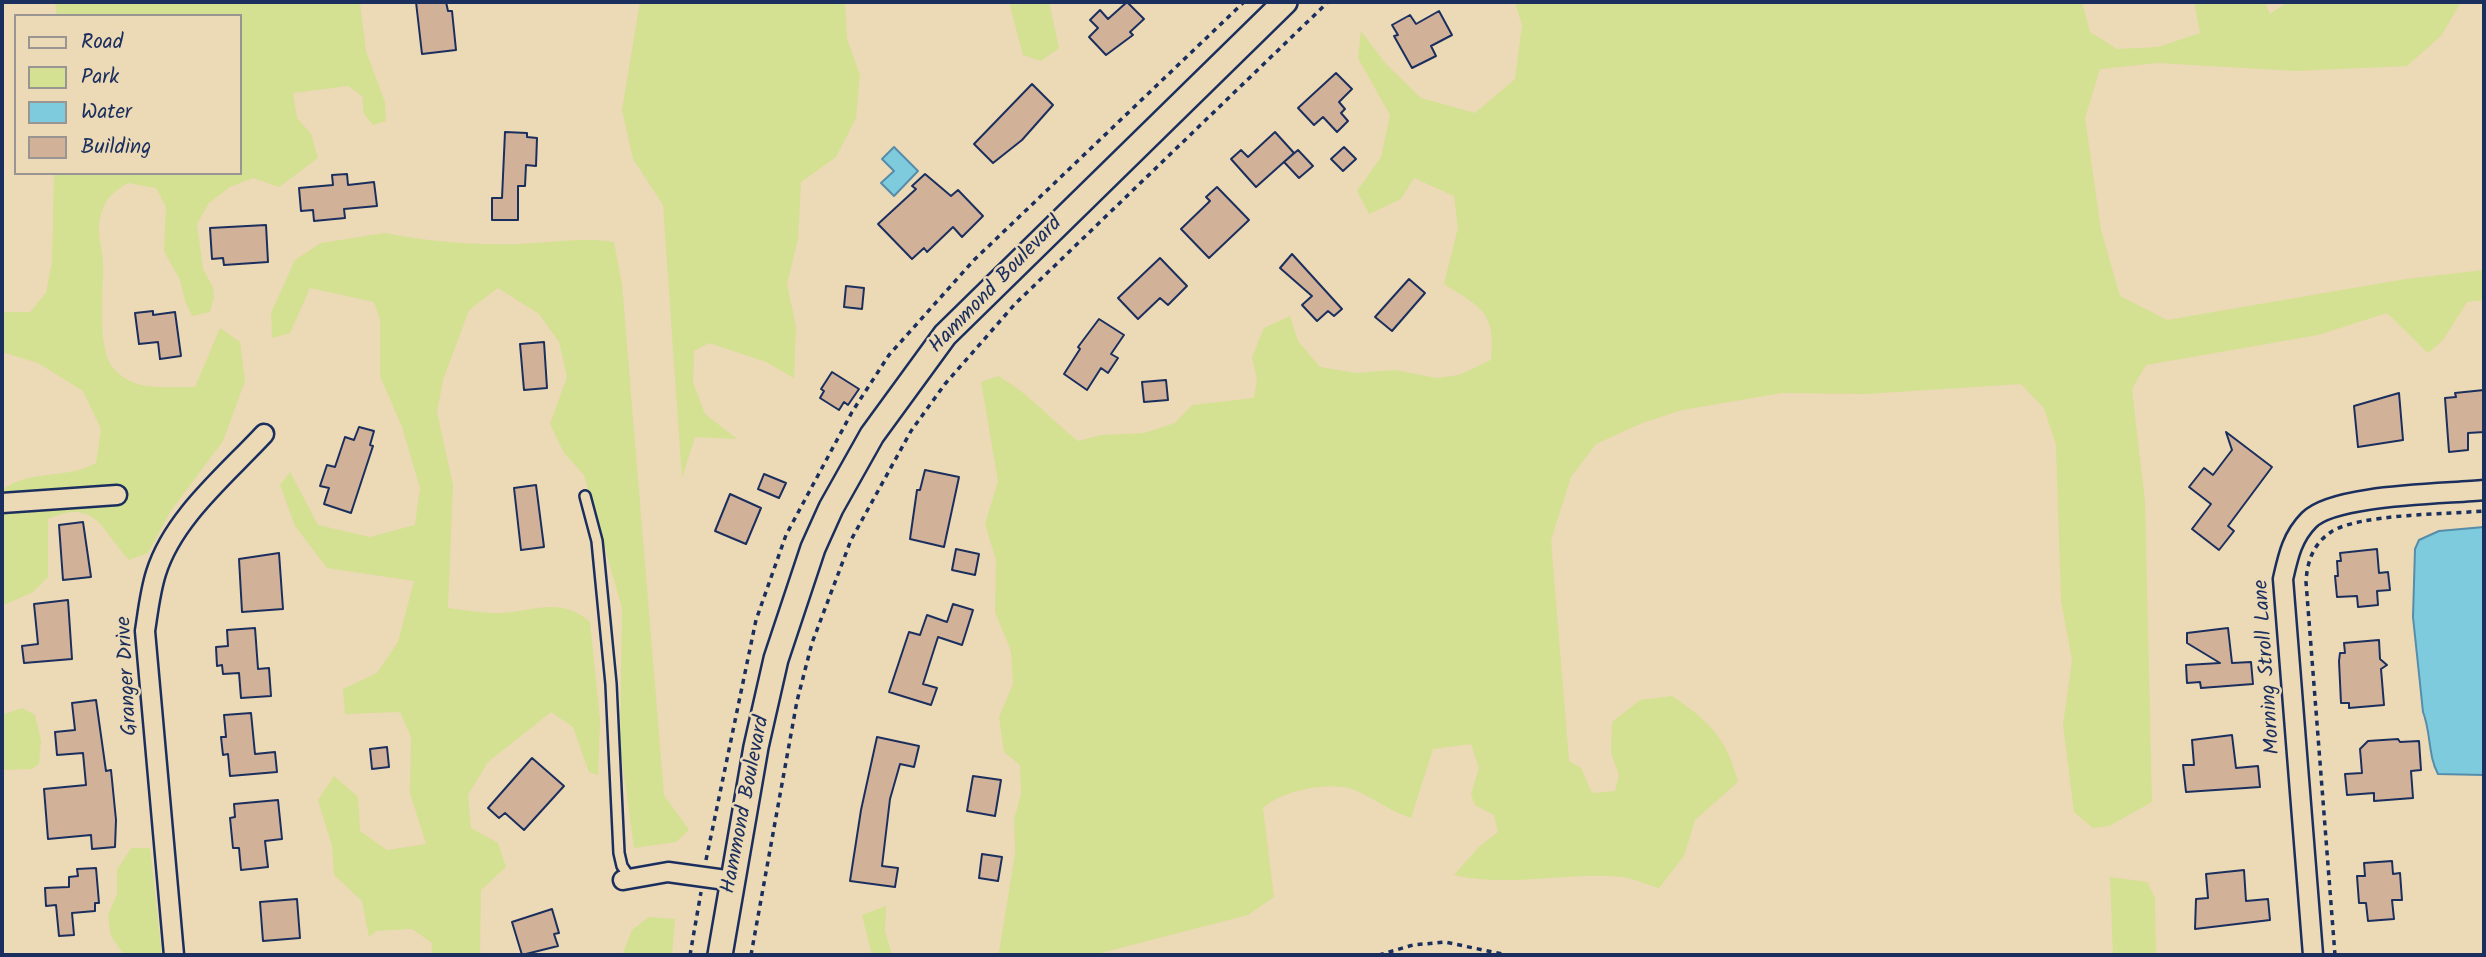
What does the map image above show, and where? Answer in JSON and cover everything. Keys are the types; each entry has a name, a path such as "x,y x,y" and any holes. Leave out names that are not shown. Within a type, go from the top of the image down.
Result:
{"street":[{"name":"Hammond Boulevard","path":"720,955 756,747 776,659 792,607 831,508 872,435 902,389 945,335 1285,2"},
{"name":"Granger Drive","path":"174,955 145,631 150,598 156,571 171,541 196,507 264,434"},
{"name":"Morning Stroll Lane","path":"2313,955 2283,579 2292,543 2311,518 2346,502 2484,490"},
{"path":"2,503 117,495"},
{"path":"627,879 668,872 733,881"}],"lane":[{"path":"585,496 597,541 611,684 619,853 627,879"}],"path":[{"path":"690,955 746,657 786,535 852,412 889,355 974,260 1244,2"},
{"path":"751,955 797,701 812,643 851,540 911,431 945,384 1016,304 1328,2"},
{"path":"2334,955 2306,582 2311,555 2316,544 2343,525 2484,511"},
{"path":"1378,955 1413,945 1445,942 1507,955"}],"green space":[{"path":"55,2 360,2 366,51 385,102 386,121 373,125 364,114 362,96 348,86 293,93 297,118 311,134 318,158 279,187 253,178 230,187 209,203 197,224 203,269 213,287 214,297 210,312 192,316 185,301 180,280 164,251 166,207 156,188 128,183 108,199 99,226 103,263 102,319 105,348 114,369 123,377 141,385 195,387 220,328 240,342 245,381 223,441 170,512 148,553 129,560 96,520 77,512 64,513 48,519 48,577 33,592 2,606 2,490 24,479 72,471 96,463 101,429 83,391 38,363 2,352 2,312 30,312 46,293 52,262 54,175 242,175 242,14 57,14"},
{"path":"640,2 845,2 847,39 860,75 856,118 836,157 801,182 798,239 787,284 796,327 794,378 766,362 709,343 694,351 693,382 705,414 737,439 695,437 682,478 663,205 633,159 622,110"},
{"path":"1009,2 1049,2 1059,48 1041,61 1023,55"},
{"path":"1515,2 2082,2 2090,32 2117,49 2158,47 2200,33 2194,2 2265,2 2270,14 2287,2 2461,2 2441,36 2407,66 2296,71 2158,63 2100,69 2085,118 2101,230 2120,296 2167,320 2406,279 2484,270 2484,300 2467,302 2443,340 2428,353 2387,313 2318,335 2146,365 2132,389 2145,502 2152,802 2109,826 2093,828 2074,812 2063,725 2072,660 2061,601 2056,445 2044,408 2021,384 1866,394 1782,393 1682,410 1642,423 1596,444 1571,477 1551,540 1569,761 1581,768 1592,793 1615,791 1619,775 1611,753 1612,722 1640,700 1672,696 1715,732 1728,753 1738,782 1695,820 1684,856 1659,888 1623,877 1496,880 1454,875 1479,847 1498,832 1494,815 1475,805 1471,794 1479,768 1471,744 1433,749 1411,818 1360,792 1330,786 1292,792 1263,808 1274,897 1248,915 1093,955 995,955 999,952 1015,854 1014,819 1021,794 1020,765 1004,752 999,717 1013,684 1011,651 995,612 996,560 985,524 998,481 981,382 998,376 1030,399 1078,441 1101,435 1144,433 1175,423 1192,405 1254,398 1257,379 1252,357 1264,328 1290,316 1298,341 1320,367 1356,373 1395,370 1437,378 1459,375 1491,360 1491,331 1484,313 1444,284 1458,228 1454,196 1414,178 1401,199 1369,214 1357,191 1381,157 1390,115 1358,58 1361,31 1386,64 1421,98 1475,113 1515,79 1522,25"},
{"path":"385,233 468,243 518,244 590,240 614,242 622,284 664,795 689,830 676,842 634,848 620,747 622,608 584,475 564,453 550,424 567,377 559,342 539,314 498,288 469,310 443,380 437,412 453,485 448,608 496,613 559,607 580,614 590,622 600,720 598,775 589,772 573,727 551,712 488,762 468,795 471,828 498,843 506,867 481,890 480,955 431,955 432,943 412,929 376,931 369,937 362,901 334,875 332,846 318,800 334,776 358,797 360,831 387,850 426,844 410,793 411,737 400,712 345,714 343,689 377,673 398,642 414,581 327,568 295,526 280,485 290,472 318,525 370,537 415,525 420,488 402,427 380,376 380,319 374,302 310,288 290,333 272,338 271,313 295,260 321,243"},
{"path":"22,708 35,715 41,741 39,764 32,769 2,770 2,715"},
{"path":"131,848 150,848 162,955 124,955 111,936 108,915 117,894 117,870"},
{"path":"2110,877 2147,882 2155,898 2156,955 2113,955"},
{"path":"886,906 885,931 892,955 872,955 862,915"},
{"path":"649,917 675,919 672,955 622,955 632,930"}],"water":[{"path":"894,147 918,171 894,196 881,183 894,171 882,159"},
{"path":"2484,527 2484,775 2438,774 2423,712 2413,617 2415,549 2419,540 2439,531"}],"building":[{"path":"416,2 446,2 448,11 452,11 456,50 422,54"},
{"path":"1127,2 1144,19 1130,32 1133,35 1106,55 1089,37 1098,28 1090,20 1100,10 1108,19"},
{"path":"1439,11 1452,35 1431,46 1436,56 1412,68 1394,36 1398,35 1392,25 1410,15 1416,24"},
{"path":"1336,73 1352,89 1339,102 1345,109 1341,113 1348,121 1337,132 1323,117 1314,125 1298,108"},
{"path":"1032,84 1053,105 1022,140 993,163 974,144"},
{"path":"505,132 527,133 527,137 537,138 536,166 526,165 525,186 518,186 518,220 492,220 492,198 502,198"},
{"path":"1275,132 1294,153 1256,187 1231,159 1241,150 1248,157"},
{"path":"1344,147 1356,159 1343,171 1331,159"},
{"path":"1298,150 1313,166 1299,178 1284,162"},
{"path":"347,174 348,185 374,182 377,206 344,209 345,218 314,221 313,210 301,211 299,188 333,185 332,175"},
{"path":"925,174 951,196 958,190 983,216 962,237 953,227 927,252 924,248 912,259 878,224 916,189 912,186"},
{"path":"1217,187 1249,220 1209,258 1181,229 1210,201 1206,197"},
{"path":"266,225 268,262 224,265 223,258 212,259 210,228"},
{"path":"1292,254 1342,309 1334,316 1328,311 1317,321 1302,305 1312,296 1280,268"},
{"path":"1160,258 1187,286 1168,305 1160,298 1138,319 1118,298"},
{"path":"1409,279 1425,293 1392,331 1375,317"},
{"path":"846,286 864,288 862,309 844,307"},
{"path":"153,311 153,315 175,312 181,356 160,359 158,342 139,344 135,313"},
{"path":"1099,319 1124,335 1111,354 1118,358 1108,373 1101,368 1087,390 1064,374 1080,349 1078,347"},
{"path":"544,342 547,388 524,390 520,344"},
{"path":"832,372 859,389 848,405 844,402 839,410 820,398 824,391 821,389"},
{"path":"1166,380 1168,400 1144,402 1142,382"},
{"path":"2484,390 2484,432 2468,433 2468,450 2449,452 2445,398 2456,397 2455,393"},
{"path":"2399,393 2403,440 2358,447 2354,406"},
{"path":"359,427 374,431 370,445 373,446 351,513 324,504 329,488 320,486 327,465 335,467 345,437 354,440"},
{"path":"2226,432 2272,467 2228,526 2234,531 2219,550 2192,529 2211,504 2189,487 2204,468 2213,475 2232,450"},
{"path":"925,470 959,477 944,547 910,539 917,490 920,490"},
{"path":"764,474 786,483 779,498 758,489"},
{"path":"536,485 544,547 521,550 514,488"},
{"path":"730,494 761,508 746,544 715,531"},
{"path":"83,522 91,577 63,580 59,525"},
{"path":"956,549 979,554 975,575 952,570"},
{"path":"2377,549 2379,573 2388,572 2390,590 2377,591 2378,605 2358,607 2357,596 2337,597 2335,576 2338,576 2337,561 2341,561 2340,553"},
{"path":"279,553 283,609 242,612 239,559"},
{"path":"68,600 72,659 24,663 22,646 38,644 34,604"},
{"path":"953,604 973,610 962,645 938,637 923,684 937,688 931,705 889,692 909,632 920,635 927,615 947,622"},
{"path":"255,628 258,669 269,668 271,696 241,698 239,673 223,674 222,665 217,666 216,647 228,646 227,630"},
{"path":"2228,628 2232,663 2251,662 2253,684 2201,688 2200,682 2187,683 2186,665 2220,663 2187,643 2187,633"},
{"path":"2379,640 2380,659 2387,665 2381,669 2384,705 2349,708 2349,703 2341,703 2339,661 2340,653 2345,653 2344,643"},
{"path":"96,700 106,771 111,770 116,820 115,847 92,849 91,835 48,839 44,789 86,785 83,753 57,755 55,732 75,730 72,703"},
{"path":"251,713 255,754 275,752 277,772 230,776 228,754 223,755 221,737 226,737 224,715"},
{"path":"2232,735 2236,768 2258,766 2260,787 2186,792 2183,765 2194,765 2192,740"},
{"path":"877,737 919,746 914,767 900,764 890,799 882,866 898,868 895,887 850,881 861,810"},
{"path":"2398,739 2400,742 2419,741 2421,770 2411,771 2413,798 2374,801 2374,793 2347,795 2345,774 2362,773 2360,749 2368,741"},
{"path":"387,747 389,767 372,769 370,749"},
{"path":"532,758 564,786 524,830 505,813 499,818 488,808"},
{"path":"973,776 1001,780 995,816 967,811"},
{"path":"278,800 282,839 265,841 268,867 241,870 239,848 233,848 230,818 235,817 234,804"},
{"path":"982,854 1002,857 998,881 979,878"},
{"path":"2392,861 2393,874 2400,873 2402,900 2392,900 2394,919 2368,921 2366,903 2359,903 2357,876 2365,876 2364,863"},
{"path":"96,868 99,903 95,903 95,911 72,913 74,935 59,936 56,905 46,906 45,888 69,887 69,877 78,876 77,869"},
{"path":"2244,870 2246,901 2268,899 2270,920 2195,929 2196,899 2208,898 2206,874"},
{"path":"297,899 300,938 263,941 260,902"},
{"path":"552,909 559,933 554,934 558,946 522,955 512,922"}]}
